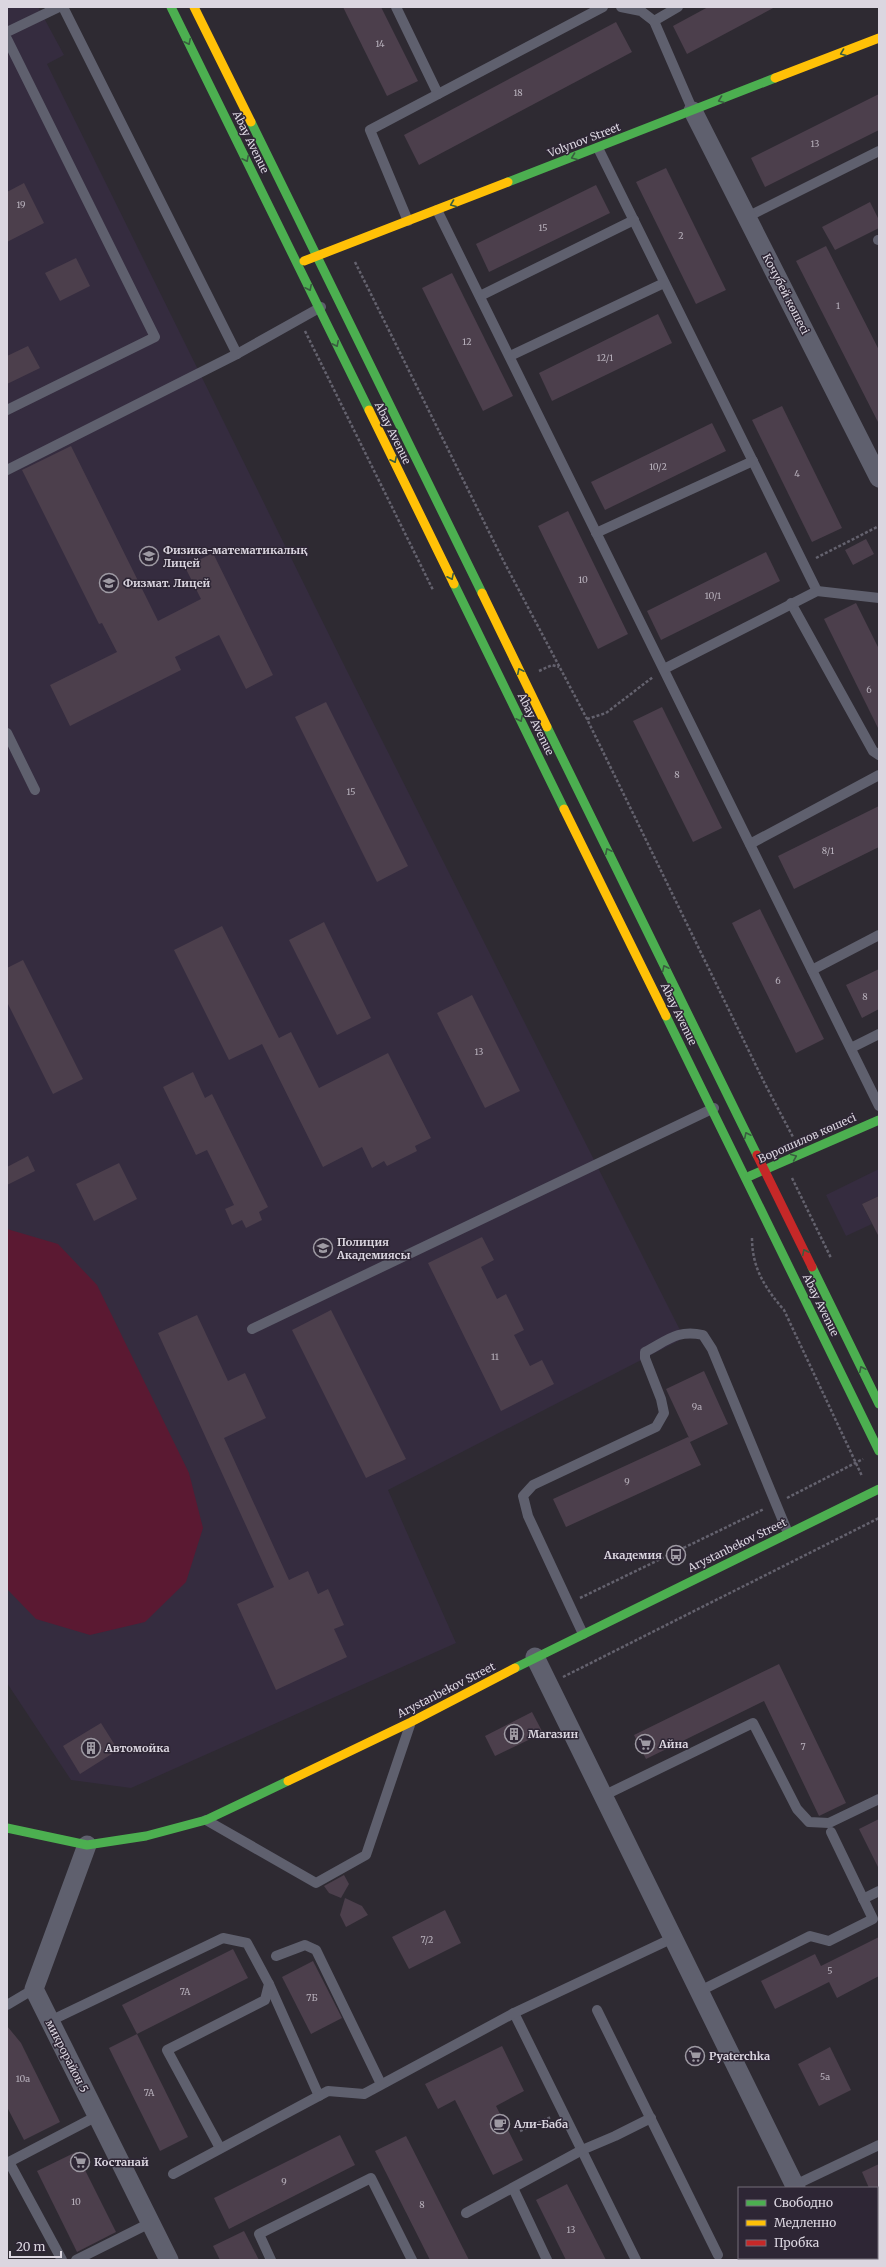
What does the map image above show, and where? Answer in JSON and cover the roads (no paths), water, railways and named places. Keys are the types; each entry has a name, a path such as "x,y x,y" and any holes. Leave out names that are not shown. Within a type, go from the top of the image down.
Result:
{"main road":[{"name":"Abay Avenue","path":"171,7 879,1451"},
{"name":"Abay Avenue","path":"194,7 879,1404"},
{"name":"Volynov Street","path":"298,265 346,244 598,148 879,38"},
{"name":"Ворошилов көшесі","path":"746,1179 879,1120"},
{"name":"Arystanbekov Street","path":"7,1828 87,1845 146,1836 206,1820 411,1722 535,1657 879,1489"}],"street":[{"name":"Кочубей көшесі","path":"693,111 879,478"},
{"path":"535,1657 796,2187"},
{"path":"34,1989 87,1845"},
{"name":"микрорайон 5","path":"34,1989 169,2260"}],"lane":[{"path":"7,32 59,7"},
{"path":"63,7 237,354"},
{"path":"396,7 438,94"},
{"path":"408,221 370,130 603,7"},
{"path":"621,7 643,9 654,21 693,111"},
{"path":"654,21 678,7"},
{"path":"7,39 155,337 7,410"},
{"path":"598,148 817,591"},
{"path":"747,217 879,151"},
{"path":"437,210 879,1106"},
{"path":"480,296 634,220"},
{"path":"510,356 664,282"},
{"path":"7,470 237,354 338,300"},
{"path":"596,533 753,461"},
{"path":"664,669 817,591 879,598"},
{"path":"791,603 873,751 879,755"},
{"path":"7,733 35,790"},
{"path":"750,844 879,775"},
{"path":"812,970 879,935"},
{"path":"851,1048 879,1034"},
{"path":"252,1329 730,1100"},
{"path":"583,1634 528,1516 523,1496 533,1485 656,1427 664,1413 662,1399 645,1358 645,1352 681,1333 689,1332 703,1335 712,1349 788,1533"},
{"path":"206,1820 316,1883 366,1854 411,1722"},
{"path":"603,1796 753,1723 797,1809 809,1822 829,1823 879,1799"},
{"path":"700,1991 810,1936 829,1941 873,1919 831,1832"},
{"path":"863,1899 879,1891"},
{"path":"50,2021 222,1938 247,1943 269,1984 319,2096"},
{"path":"173,2174 328,2091 364,2094 514,2014 673,1938"},
{"path":"276,1956 305,1945 316,1950 381,2084"},
{"path":"220,2148 167,2050 264,2000 269,1984"},
{"path":"7,2005 34,1989"},
{"path":"597,2010 718,2255"},
{"path":"514,2014 636,2260"},
{"path":"62,2260 8,2160 97,2116"},
{"path":"466,2213 582,2150 651,2118"},
{"path":"796,2187 879,2144"},
{"path":"272,2260 259,2234 371,2178 412,2260"},
{"path":"513,2188 547,2260"},
{"path":"76,2260 150,2223"}],"place":[{"name":"Физика-математикалық Лицей","path":"149,556"},
{"name":"Физмат. Лицей","path":"109,583"},
{"name":"Полиция Академиясы","path":"323,1248"},
{"name":"Академия","path":"676,1555"},
{"name":"Магазин","path":"514,1734"},
{"name":"Айна","path":"645,1744"},
{"name":"Автомойка","path":"91,1748"},
{"name":"Pyaterchka","path":"695,2056"},
{"name":"Али-Баба","path":"500,2124"},
{"name":"Костанай","path":"80,2162"}]}
